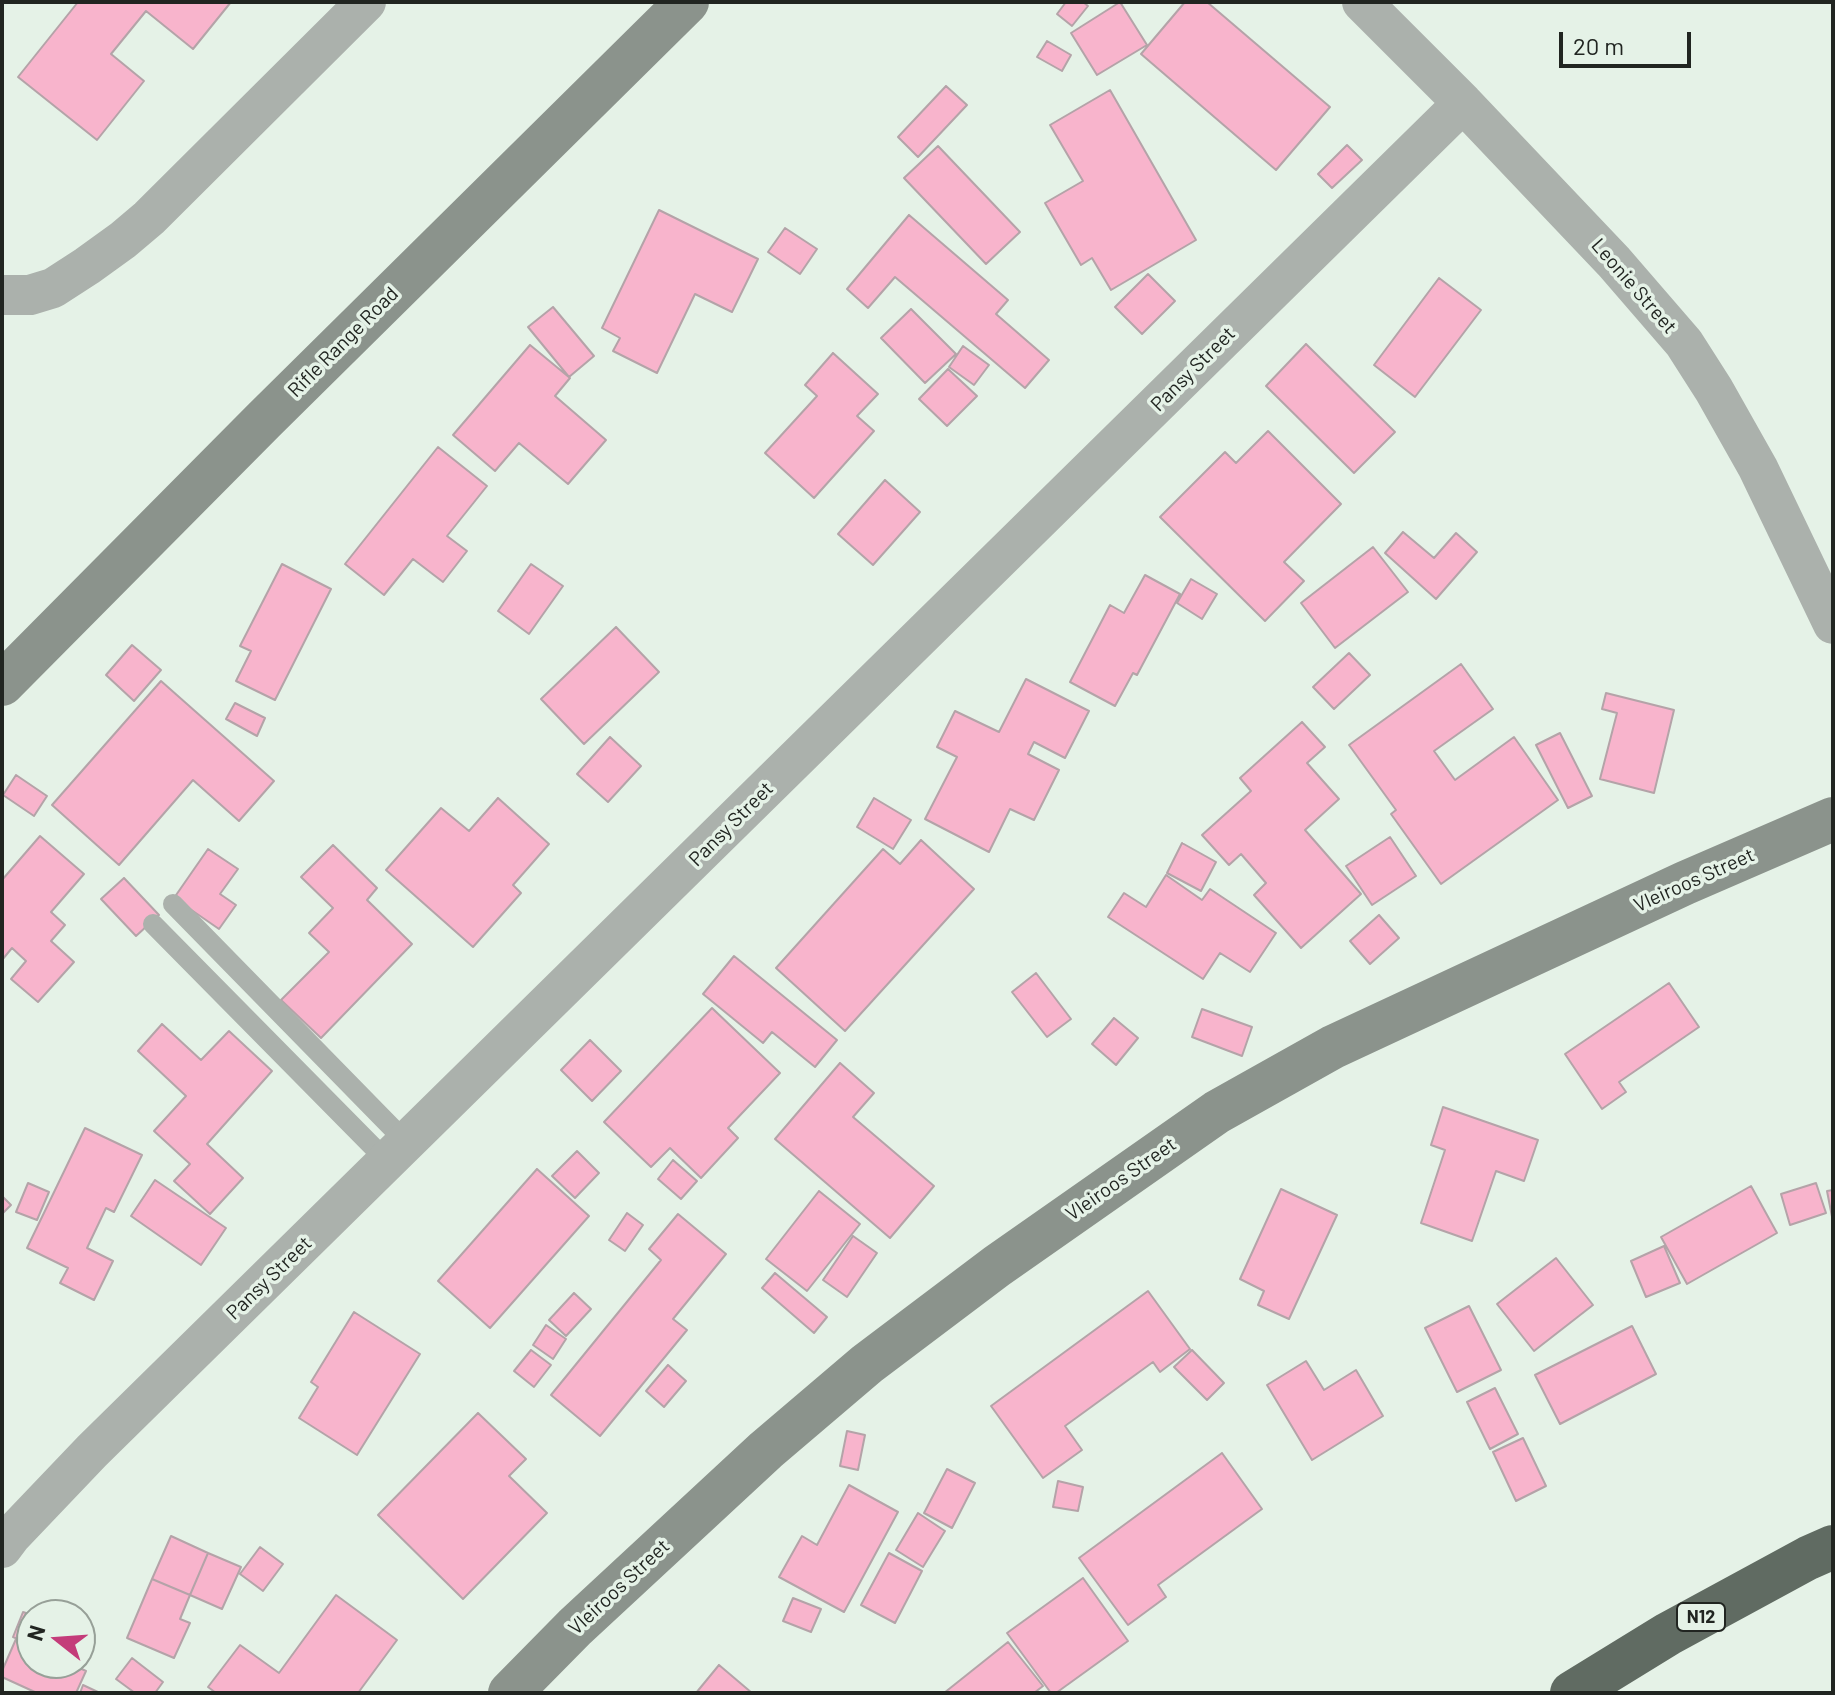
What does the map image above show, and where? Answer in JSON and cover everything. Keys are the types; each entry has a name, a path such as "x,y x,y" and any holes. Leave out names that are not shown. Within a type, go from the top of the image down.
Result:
{"highway":[{"name":"N12","path":"1572,1693 1668,1634 1833,1547"}],"street":[{"path":"2,295 30,295 53,288 123,240 149,218 366,2"},
{"name":"Rifle Range Road","path":"2,684 687,2"},
{"name":"Leonie Street","path":"1362,2 1614,262 1684,343 1758,468 1833,624"},
{"name":"Pansy Street","path":"2,1548 92,1451 1463,103"},
{"name":"Vleiroos Street","path":"510,1693 575,1627 766,1450 867,1364 997,1266 1217,1112 1333,1047 1685,883 1833,819"}],"lane":[{"path":"173,904 397,1153"},
{"path":"153,924 397,1153"}],"building":[{"path":"78,2 231,2 193,49 146,11 111,54 144,81 97,140 18,77"},
{"path":"1066,2 1083,2 1088,6 1072,26 1057,14"},
{"path":"1120,2 1147,45 1097,75 1071,33"},
{"path":"1185,2 1207,2 1330,107 1276,170 1141,54"},
{"path":"1047,41 1071,55 1062,71 1037,57"},
{"path":"946,86 967,105 918,157 898,137"},
{"path":"1110,90 1196,240 1111,290 1092,258 1081,265 1045,203 1083,181 1050,125"},
{"path":"1347,145 1362,160 1332,188 1318,174"},
{"path":"938,146 1020,232 986,264 904,178"},
{"path":"659,210 758,259 732,312 695,294 657,373 613,351 620,338 602,328"},
{"path":"909,215 1008,300 996,314 1049,360 1025,388 895,277 868,308 847,289"},
{"path":"785,228 817,249 800,274 768,252"},
{"path":"1148,274 1175,301 1142,334 1115,307"},
{"path":"1439,278 1481,310 1415,397 1374,365"},
{"path":"553,307 594,356 569,377 528,327"},
{"path":"911,309 956,354 925,383 881,338"},
{"path":"1306,344 1395,432 1354,473 1266,386"},
{"path":"530,345 570,378 555,396 606,440 568,484 519,443 495,471 453,435"},
{"path":"963,346 989,365 974,385 949,367"},
{"path":"833,353 878,394 857,416 874,431 814,498 765,453 817,396 805,385"},
{"path":"948,369 977,396 947,426 919,399"},
{"path":"1268,431 1341,504 1284,562 1304,581 1265,621 1160,517 1225,452 1236,463"},
{"path":"438,447 487,486 447,536 467,551 443,582 413,559 384,595 345,564"},
{"path":"885,480 920,512 873,565 838,534"},
{"path":"1403,532 1434,558 1456,533 1477,552 1436,599 1385,553"},
{"path":"1373,547 1408,592 1335,648 1301,603"},
{"path":"282,564 331,589 275,700 236,681 251,651 240,646"},
{"path":"531,564 563,586 529,634 498,611"},
{"path":"1145,575 1180,594 1137,675 1133,673 1115,706 1070,682 1110,605 1124,613"},
{"path":"1191,579 1217,594 1202,619 1177,603"},
{"path":"616,627 659,672 584,744 541,699"},
{"path":"132,645 161,670 134,701 106,675"},
{"path":"1349,653 1370,675 1334,709 1313,687"},
{"path":"1461,664 1493,709 1434,751 1455,780 1514,737 1558,800 1441,884 1391,814 1396,810 1349,745"},
{"path":"1026,679 1089,711 1065,758 1034,742 1028,754 1059,770 1034,820 1010,809 989,852 925,819 957,757 937,747 955,711 999,732"},
{"path":"161,681 274,781 239,821 193,780 119,865 52,805"},
{"path":"1606,693 1674,710 1654,793 1600,779 1617,713 1602,709"},
{"path":"235,703 265,718 257,736 226,719"},
{"path":"1302,722 1325,747 1307,763 1339,799 1305,830 1361,894 1301,948 1254,895 1266,883 1241,854 1229,865 1202,835 1251,791 1240,778"},
{"path":"1560,733 1592,796 1568,808 1536,745"},
{"path":"610,737 641,766 608,802 577,774"},
{"path":"16,775 47,796 34,816 3,795"},
{"path":"498,798 549,844 513,885 521,893 473,947 386,870 441,808 469,831"},
{"path":"874,798 911,820 893,849 857,827"},
{"path":"40,836 84,874 51,912 65,925 51,941 74,962 38,1002 11,979 26,961 12,948 2,960 2,880"},
{"path":"1390,837 1416,876 1372,905 1346,866"},
{"path":"921,840 974,889 845,1031 776,968 883,849 900,864"},
{"path":"1182,843 1216,862 1201,891 1167,873"},
{"path":"333,845 377,888 367,900 412,944 321,1038 281,1000 329,952 309,933 333,908 301,877"},
{"path":"208,849 238,869 220,894 236,905 219,929 174,898"},
{"path":"1166,875 1202,900 1210,889 1276,933 1250,972 1220,953 1203,979 1108,917 1124,893 1146,907"},
{"path":"124,878 159,915 136,936 101,899"},
{"path":"1379,915 1399,938 1370,964 1350,941"},
{"path":"734,956 837,1040 815,1067 772,1032 763,1043 703,994"},
{"path":"1036,973 1071,1019 1047,1037 1012,992"},
{"path":"1669,983 1699,1027 1619,1082 1626,1092 1602,1109 1565,1054"},
{"path":"712,1008 780,1073 728,1128 738,1138 701,1178 670,1148 651,1167 604,1122"},
{"path":"1202,1009 1252,1027 1242,1056 1192,1037"},
{"path":"1114,1018 1138,1038 1116,1065 1092,1044"},
{"path":"162,1024 201,1060 229,1031 272,1071 207,1144 243,1178 210,1214 174,1181 190,1164 154,1131 186,1096 138,1051"},
{"path":"590,1040 621,1071 592,1101 561,1070"},
{"path":"840,1063 874,1093 853,1117 934,1186 890,1238 775,1139"},
{"path":"1443,1107 1538,1140 1524,1181 1496,1171 1472,1241 1421,1223 1445,1150 1431,1145"},
{"path":"85,1128 142,1155 114,1212 106,1208 87,1248 113,1261 94,1300 60,1283 68,1268 27,1248"},
{"path":"577,1151 599,1173 575,1198 552,1176"},
{"path":"673,1160 697,1181 681,1199 658,1179"},
{"path":"537,1169 589,1216 490,1328 438,1281"},
{"path":"155,1180 226,1228 201,1265 131,1216"},
{"path":"28,1183 49,1192 37,1220 16,1212"},
{"path":"1816,1183 1826,1213 1790,1225 1781,1194"},
{"path":"1751,1186 1777,1233 1687,1284 1661,1237"},
{"path":"1281,1189 1337,1215 1289,1319 1258,1305 1264,1291 1240,1279"},
{"path":"1833,1190 1833,1222 1827,1191"},
{"path":"819,1191 860,1224 807,1291 766,1259"},
{"path":"2,1196 11,1205 2,1214"},
{"path":"627,1213 643,1225 625,1251 609,1240"},
{"path":"678,1214 726,1254 673,1319 687,1330 600,1436 551,1395 661,1260 649,1249"},
{"path":"853,1236 877,1253 847,1297 823,1280"},
{"path":"1664,1246 1680,1283 1646,1297 1631,1261"},
{"path":"1556,1258 1593,1305 1534,1351 1497,1304"},
{"path":"775,1273 827,1317 814,1333 762,1288"},
{"path":"1148,1291 1190,1349 1160,1372 1153,1362 1065,1426 1082,1450 1043,1478 991,1406"},
{"path":"574,1293 591,1309 566,1336 549,1320"},
{"path":"1469,1306 1501,1370 1457,1392 1425,1328"},
{"path":"354,1312 420,1354 357,1455 299,1418 318,1387 311,1382"},
{"path":"546,1325 566,1339 553,1359 533,1345"},
{"path":"1632,1326 1656,1374 1560,1424 1535,1375"},
{"path":"531,1350 551,1365 534,1387 514,1371"},
{"path":"1192,1350 1224,1383 1207,1400 1174,1367"},
{"path":"1306,1361 1324,1390 1356,1370 1383,1416 1312,1460 1267,1385"},
{"path":"668,1365 686,1381 664,1407 646,1391"},
{"path":"1495,1388 1518,1434 1490,1449 1467,1402"},
{"path":"478,1413 526,1459 509,1476 547,1513 463,1599 378,1515"},
{"path":"847,1431 865,1435 858,1470 840,1466"},
{"path":"1523,1438 1546,1486 1516,1501 1493,1452"},
{"path":"1222,1453 1262,1509 1158,1585 1166,1597 1128,1625 1079,1558"},
{"path":"947,1469 975,1483 952,1528 924,1513"},
{"path":"1058,1481 1083,1487 1078,1511 1053,1507"},
{"path":"849,1485 898,1512 844,1612 779,1577 802,1536 817,1545"},
{"path":"918,1513 945,1531 923,1567 896,1550"},
{"path":"171,1536 208,1553 190,1595 152,1579"},
{"path":"260,1547 283,1564 263,1591 240,1574"},
{"path":"208,1553 241,1567 222,1609 190,1595"},
{"path":"889,1553 922,1571 895,1623 861,1605"},
{"path":"1083,1578 1128,1641 1056,1693 1051,1693 1007,1633"},
{"path":"152,1579 190,1595 180,1619 190,1623 174,1658 127,1638"},
{"path":"336,1595 397,1640 358,1693 216,1693 208,1687 240,1645 279,1673"},
{"path":"793,1598 821,1609 811,1632 783,1621"},
{"path":"16,1639 16,1679 82,1679 76,1693 37,1693 2,1677"},
{"path":"1008,1642 1043,1686 1034,1693 944,1693"},
{"path":"132,1658 163,1682 155,1693 135,1693 116,1679"},
{"path":"719,1665 752,1693 696,1693"},
{"path":"83,1685 100,1693 80,1693"}]}
